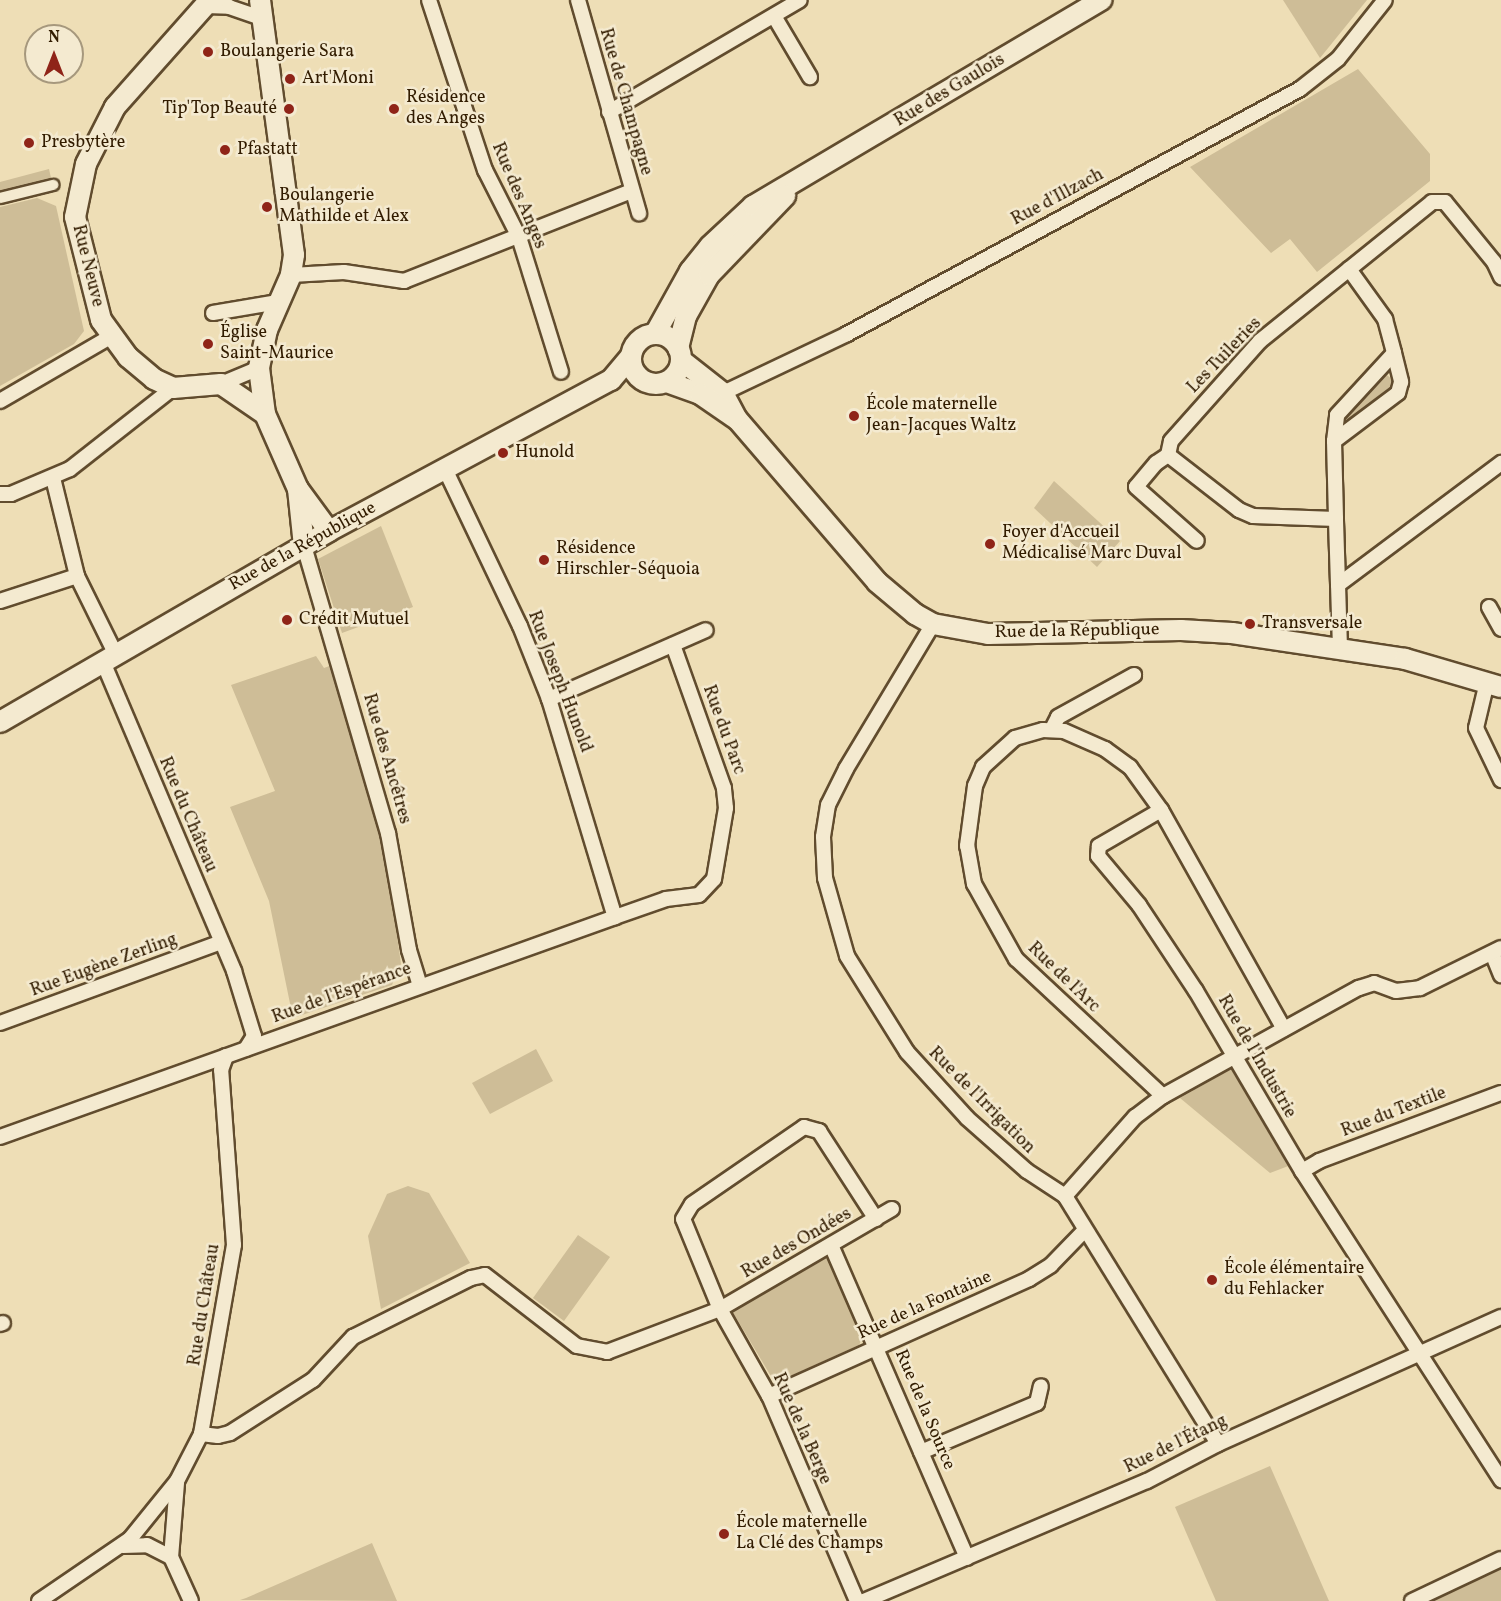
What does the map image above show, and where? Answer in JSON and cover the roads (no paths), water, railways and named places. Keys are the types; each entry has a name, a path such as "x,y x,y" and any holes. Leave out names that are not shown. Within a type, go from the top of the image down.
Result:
{"main road":[{"name":"Rue des Gaulois","path":"655,334 690,271 710,246 753,206 799,182 1102,0"},
{"name":"Rue Neuve","path":"173,388 154,380 110,337 101,320 75,217 86,164 104,124 129,87 208,3"},
{"path":"262,10 294,255 291,275 264,339 259,368 265,414 298,489 329,531"},
{"name":"Rue des Gaulois","path":"680,354 686,316 709,275 799,182"},
{"path":"655,334 669,338 680,354 677,373 667,382 643,381 634,370 631,356 639,341 655,334"},
{"name":"Rue de la République","path":"680,354 723,393 737,419 877,582 933,624 988,634 1181,630 1340,648 1405,659 1494,685"},
{"name":"Rue de la République","path":"0,722 329,531 611,380 631,356"},
{"name":"Rue de la République","path":"611,380 643,381"},
{"name":"Rue de la République","path":"667,382 700,394 737,419"},
{"path":"173,388 222,384 265,414"},
{"path":"298,489 304,546"}],"street":[{"name":"Rue des Anges","path":"429,0 484,170 519,237 561,372"},
{"name":"Rue de Champagne","path":"578,0 639,213"},
{"path":"609,112 800,0"},
{"name":"Rue d'Illzach","path":"723,393 846,334 1300,89 1338,60 1385,0"},
{"path":"208,3 262,10"},
{"path":"774,16 810,77"},
{"path":"0,198 53,185"},
{"path":"291,275 344,272 404,281 631,191"},
{"name":"Les Tuileries","path":"1197,542 1136,487 1156,463 1168,455 1172,441 1260,342 1432,202 1445,202 1494,262 1501,277"},
{"path":"1334,441 1398,393 1401,382 1386,319 1349,269"},
{"path":"213,313 278,302"},
{"path":"0,401 110,337"},
{"path":"1340,648 1334,441 1337,415 1394,353"},
{"path":"222,384 259,368"},
{"path":"0,494 11,494 53,478 169,394 173,388"},
{"path":"1168,455 1228,503 1253,516 1336,519"},
{"path":"1338,585 1501,463"},
{"name":"Rue Joseph Hunold","path":"445,469 520,627 549,699 615,917"},
{"name":"Rue du Château","path":"53,478 77,576 221,942 254,1036 246,1049"},
{"name":"Rue des Ancêtres","path":"304,546 391,843 409,950 420,985"},
{"path":"0,601 77,576"},
{"path":"1489,607 1501,629"},
{"name":"Rue de l'Irrigation","path":"933,624 846,769 828,805 823,837 825,878 851,967 907,1052 967,1118 1027,1171 1065,1196 1083,1231 1092,1236 1218,1444"},
{"path":"549,699 706,630"},
{"name":"Rue du Parc","path":"673,645 724,788 726,808 714,879 699,895"},
{"path":"1052,729 1058,717 1134,675"},
{"path":"1494,685 1476,728 1501,780"},
{"name":"Rue de l'Arc","path":"1162,1096 1016,959 974,884 967,846 971,804 983,767 1015,738 1052,729 1080,736 1105,749 1130,767 1161,810 1284,1029"},
{"name":"Rue de l'Industrie","path":"1161,810 1100,846 1098,856 1139,905 1234,1056 1302,1171 1501,1480"},
{"name":"Rue de l'Espérance","path":"0,1137 666,899 699,895"},
{"name":"Rue Eugène Zerling","path":"0,1023 221,942"},
{"path":"1065,1196 1135,1117 1162,1096 1359,988 1374,983 1396,991 1420,988 1497,950 1501,975"},
{"name":"Rue du Château","path":"39,1601 121,1546 151,1518 177,1481 201,1434 234,1245 221,1070 226,1056"},
{"name":"Rue du Textile","path":"1302,1171 1319,1161 1501,1092"},
{"name":"Rue de la Berge","path":"857,1601 769,1396 720,1309 683,1225 686,1210 796,1129 813,1127 819,1131 876,1219"},
{"name":"Rue des Ondées","path":"201,1434 218,1436 230,1433 314,1380 353,1337 486,1275 577,1346 592,1351 607,1352 720,1309 892,1209"},
{"name":"Rue de la Fontaine","path":"769,1396 1029,1280 1051,1265 1083,1231"},
{"name":"Rue de la Source","path":"831,1245 967,1558"},
{"name":"Rue de l'Étang","path":"864,1601 1147,1481 1218,1444 1418,1352 1501,1317"},
{"path":"921,1452 1037,1403 1041,1386"},
{"name":"Rue du Château","path":"171,1557 177,1481"},
{"path":"121,1546 147,1545 171,1557 191,1601"},
{"path":"1412,1601 1501,1559"}],"place":[{"name":"Boulangerie Sara","path":"208,52"},
{"name":"Art'Moni","path":"290,79"},
{"name":"Tip'Top Beauté","path":"289,109"},
{"name":"Résidence des Anges","path":"394,109"},
{"name":"Presbytère","path":"29,143"},
{"name":"Pfastatt","path":"225,150"},
{"name":"Boulangerie Mathilde et Alex","path":"267,207"},
{"name":"Église Saint-Maurice","path":"208,344"},
{"name":"École maternelle Jean-Jacques Waltz","path":"854,416"},
{"name":"Hunold","path":"503,453"},
{"name":"Foyer d'Accueil Médicalisé Marc Duval","path":"990,544"},
{"name":"Résidence Hirschler-Séquoia","path":"544,560"},
{"name":"Crédit Mutuel","path":"287,620"},
{"name":"Transversale","path":"1250,624"},
{"name":"École élémentaire du Fehlacker","path":"1212,1280"},
{"name":"École maternelle La Clé des Champs","path":"724,1534"}]}
